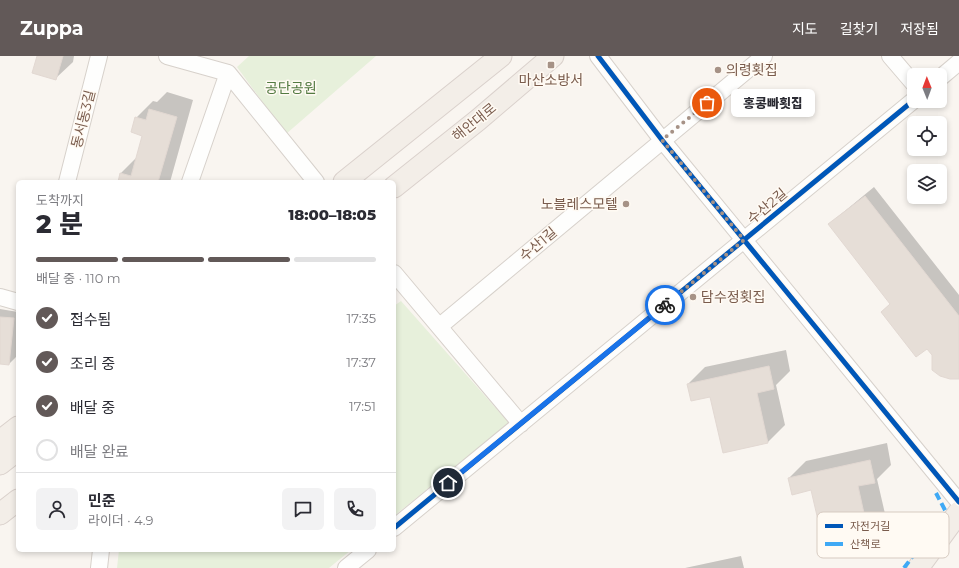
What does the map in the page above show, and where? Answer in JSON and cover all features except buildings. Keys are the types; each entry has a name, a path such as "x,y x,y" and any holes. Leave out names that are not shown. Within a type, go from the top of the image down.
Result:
{"main road":[{"path":"346,180 501,56"},
{"name":"해안대로","path":"396,185 553,56"},
{"path":"0,441 16,428"},
{"path":"0,464 16,452"},
{"path":"0,500 16,495"},
{"path":"0,514 16,502"},
{"path":"949,526 959,512"},
{"path":"918,568 925,558"}],"street":[{"name":"동서동3길","path":"68,180 99,56"},
{"path":"167,56 228,73 314,180"},
{"path":"598,56 662,140 959,502"},
{"name":"수산1길","path":"440,326 764,56"},
{"path":"890,56 907,76"},
{"path":"947,72 959,62"},
{"path":"191,180 228,73"},
{"name":"수산2길","path":"396,526 907,106"},
{"path":"396,274 520,424"},
{"path":"0,297 16,301"},
{"path":"99,568 101,552"},
{"path":"346,568 366,552"}],"green space":[{"name":"공단공원","path":"249,56 376,56 286,134 237,67"},
{"path":"401,301 509,423 396,514 396,305"},
{"path":"119,552 349,552 329,568 117,568"}],"marked path":[{"path":"936,493 946,512"},
{"path":"904,568 912,558"}],"cycle path":[{"path":"598,56 662,140 959,502"},
{"path":"396,526 907,106"}],"way so far":[{"path":"665,305 744,240 662,140 707,103"}],"place":[{"name":"마산소방서","path":"551,65"},
{"name":"의령횟집","path":"718,70"},
{"name":"홍콩빠횟집","path":"707,103"},
{"name":"노블레스모텔","path":"626,204"},
{"name":"담수정횟집","path":"693,297"}],"route":[{"path":"448,483 665,305"}]}
